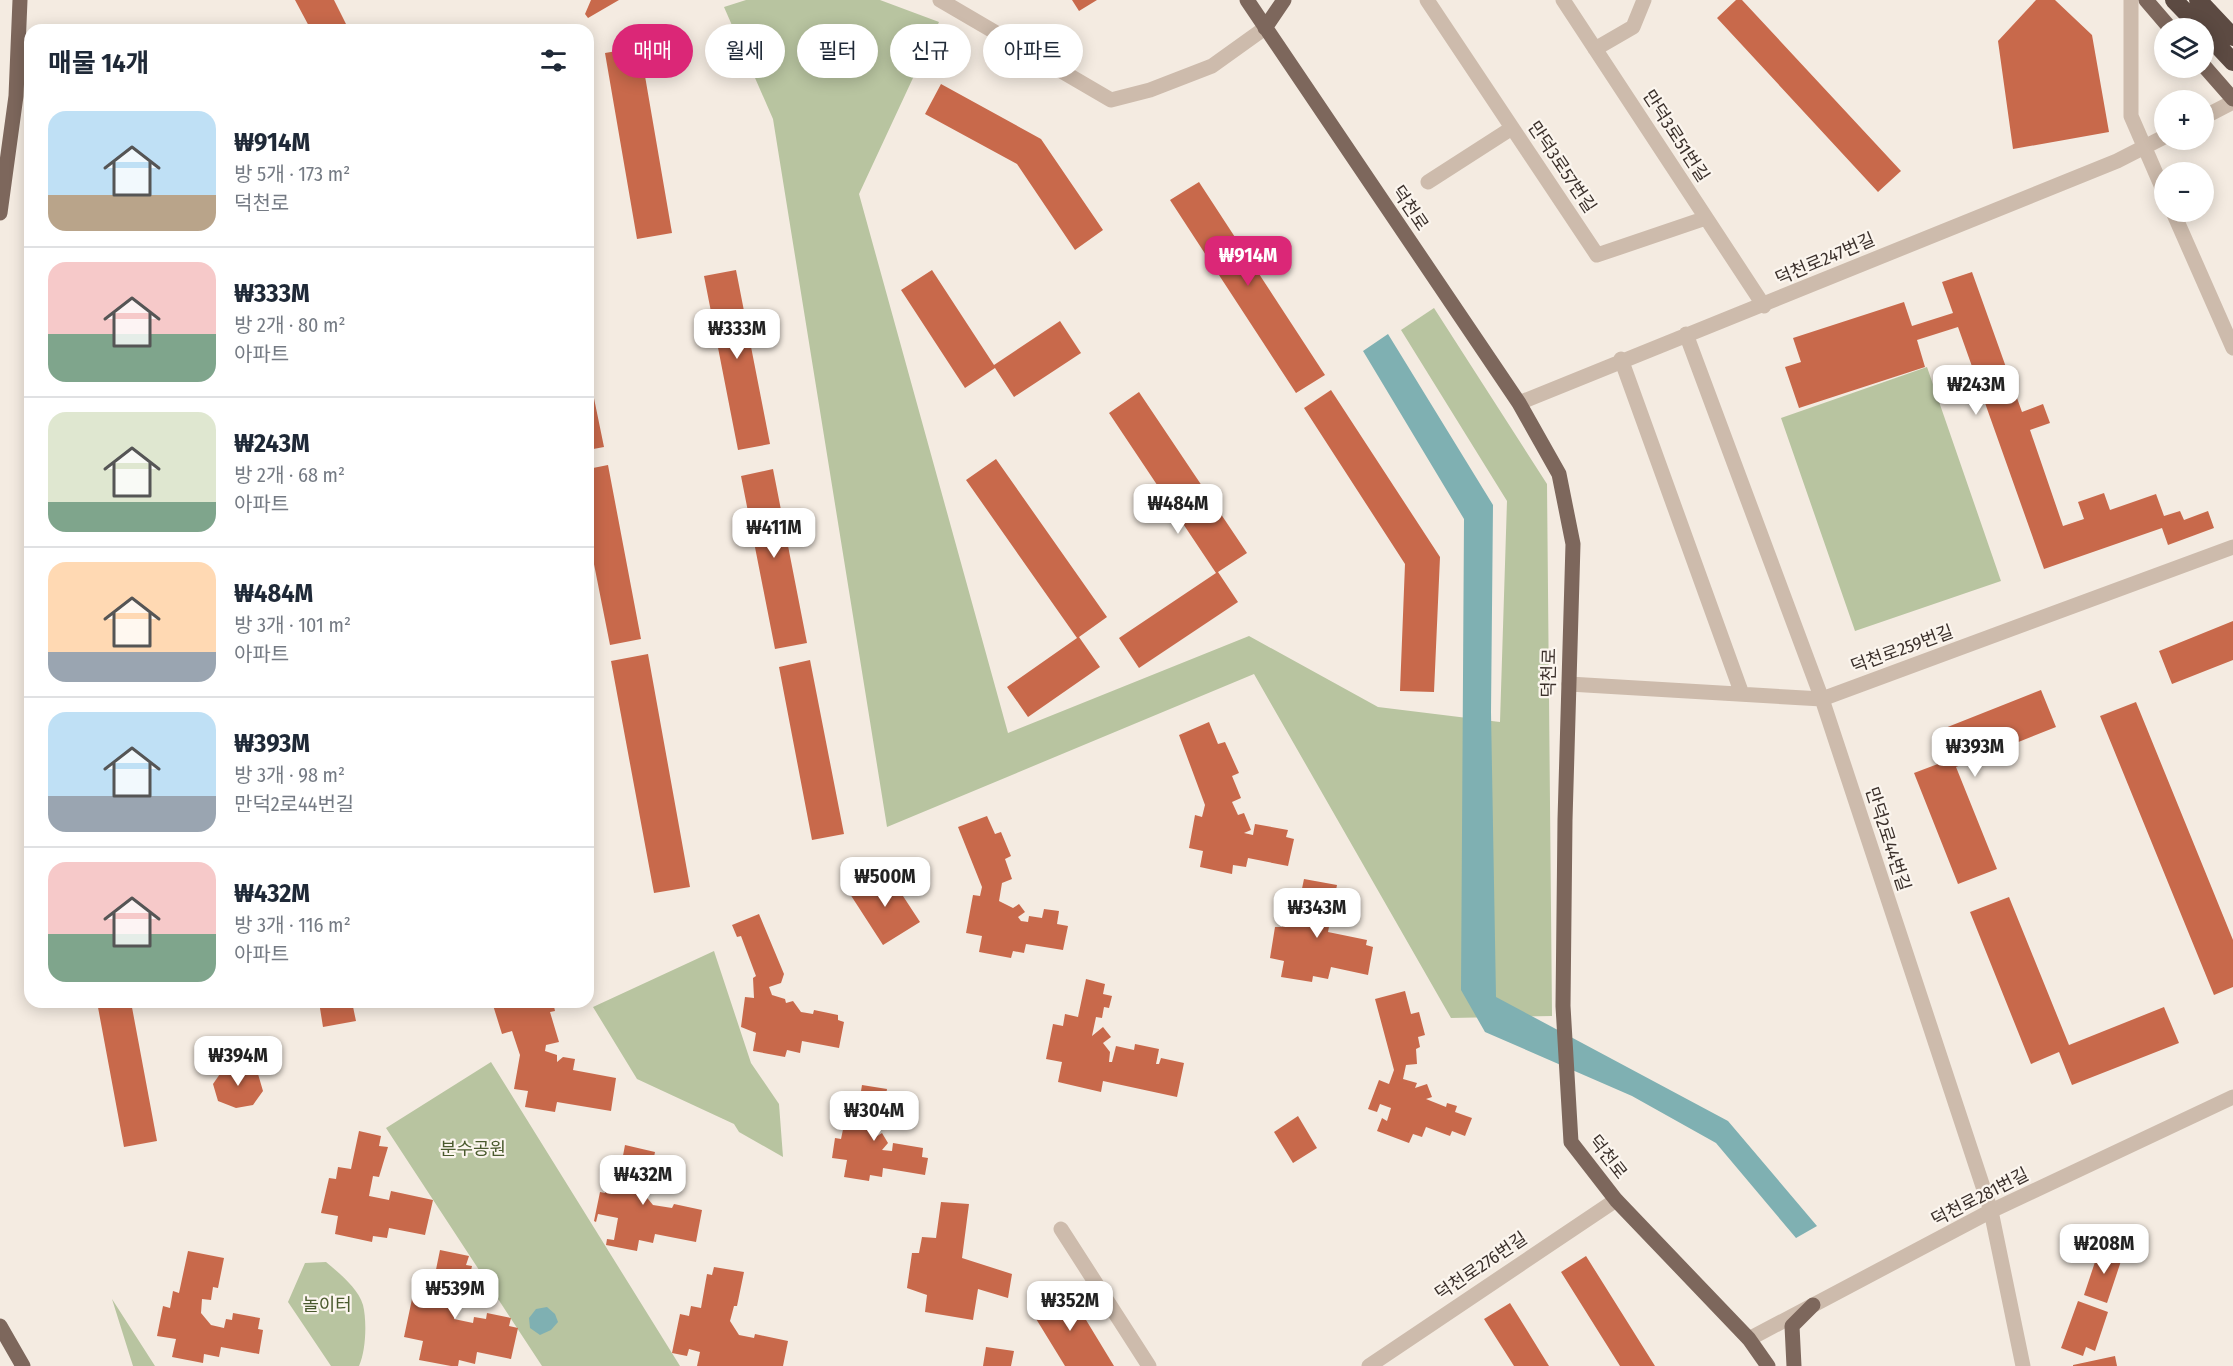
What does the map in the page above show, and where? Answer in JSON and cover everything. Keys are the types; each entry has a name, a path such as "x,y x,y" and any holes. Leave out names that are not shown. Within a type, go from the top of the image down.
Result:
{"highway":[{"path":"2174,0 2191,18"},
{"path":"2198,0 2233,37"},
{"path":"2214,42 2233,62"}],"main road":[{"path":"0,213 16,96 20,0"},
{"name":"덕천로","path":"1247,0 1519,402 1559,474 1573,544 1563,1006 1566,1090 1571,1142 1616,1200 1749,1339 1768,1366"},
{"path":"1265,28 1284,0"},
{"path":"2146,0 2161,18"},
{"path":"2214,78 2233,100"},
{"path":"1794,1366 1792,1326 1813,1305"},
{"path":"0,1326 23,1366"}],"street":[{"path":"940,0 1111,100 1150,90 1212,66 1265,28"},
{"path":"1563,0 1595,49 1633,27 1644,0"},
{"path":"2131,0 2129,18 2131,116 2154,168"},
{"name":"만덕3로57번길","path":"1432,2 1512,128 1597,255 1706,218"},
{"name":"만덕3로51번길","path":"1595,49 1764,306"},
{"path":"2214,111 2233,100"},
{"path":"1428,183 1512,128"},
{"name":"덕천로247번길","path":"1519,402 1621,359 1764,306 2117,161 2154,142"},
{"path":"2177,222 2233,348"},
{"name":"만덕2로44번길","path":"1686,334 1822,699 1991,1211 2023,1366"},
{"path":"1621,359 1742,694"},
{"name":"덕천로259번길","path":"1569,684 1822,699 2233,547"},
{"name":"덕천로281번길","path":"1749,1339 1991,1211 2233,1097"},
{"name":"덕천로276번길","path":"1369,1366 1616,1200"},
{"path":"1061,1229 1149,1366"}],"green space":[{"path":"746,0 880,0 939,22 938,24 890,24 890,78 913,78 859,194 1008,733 1249,636 1378,707 1500,722 1507,501 1401,330 1434,308 1547,484 1552,1016 1451,1018 1254,674 887,827 773,119 755,78 785,78 785,24 731,24 724,7"},
{"path":"1927,367 2001,581 1855,631 1781,418"},
{"path":"714,951 751,1063 779,1104 783,1157 739,1132 734,1124 637,1079 594,1007"},
{"name":"분수공원","path":"491,1062 680,1366 542,1366 386,1128"},
{"name":"놀이터","path":"326,1262 353,1287 363,1305 365,1336 359,1366 331,1366 288,1302 305,1263"},
{"path":"112,1299 155,1366 133,1366"}],"water":[{"path":"1388,334 1493,505 1491,712 1496,997 1728,1121 1817,1226 1796,1238 1716,1143 1632,1096 1485,1032 1461,990 1464,519 1363,351"},
{"path":"547,1307 555,1314 558,1322 551,1330 540,1335 530,1328 529,1318 536,1309"}],"building":[{"path":"295,0 334,0 346,24 308,24"},
{"path":"591,0 619,0 588,18 585,14"},
{"path":"1072,0 1097,0 1079,11"},
{"path":"1736,0 1742,0 1901,171 1878,192 1717,18"},
{"path":"2036,0 2055,0 2092,35 2109,132 2013,149 1998,41"},
{"path":"612,52 612,78 645,78 672,233 637,239 605,53"},
{"path":"941,84 1041,139 1103,230 1075,250 1017,164 925,114"},
{"path":"1199,182 1325,375 1296,393 1170,200"},
{"path":"736,270 770,444 738,450 704,276"},
{"path":"932,270 994,365 1060,321 1081,353 1014,397 995,368 965,388 901,290"},
{"path":"1972,272 2022,412 2043,404 2050,423 2030,430 2063,526 2084,519 2078,502 2104,493 2110,510 2156,494 2164,516 2180,511 2184,520 2208,511 2214,528 2168,545 2162,528 2044,569 1958,327 1917,340 1925,367 1799,408 1785,367 1801,362 1793,338 1904,302 1912,326 1953,313 1942,282"},
{"path":"1331,390 1440,557 1434,692 1400,691 1405,564 1304,408"},
{"path":"1139,392 1247,553 1218,572 1238,602 1139,668 1119,638 1216,573 1109,413"},
{"path":"594,398 604,447 594,449"},
{"path":"996,459 1107,617 1079,637 1100,667 1028,717 1007,687 1077,638 966,480"},
{"path":"608,465 641,639 610,645 594,564 594,468"},
{"path":"773,469 807,643 775,649 741,476"},
{"path":"2233,621 2233,660 2172,684 2159,651"},
{"path":"648,654 690,887 654,893 611,661"},
{"path":"810,660 844,834 812,840 779,667"},
{"path":"2041,690 2056,727 1956,767 1997,869 1958,884 1914,773 1951,759 1940,730"},
{"path":"2136,702 2233,940 2233,987 2214,995 2100,716"},
{"path":"1209,722 1218,744 1225,742 1239,773 1232,776 1241,798 1232,802 1238,815 1244,813 1251,830 1244,833 1253,835 1255,824 1288,830 1286,837 1294,839 1288,866 1248,858 1246,867 1233,865 1232,874 1200,867 1203,851 1189,848 1195,815 1202,817 1205,805 1179,735"},
{"path":"987,816 995,834 1001,832 1011,856 1005,859 1012,879 1002,883 999,901 1013,908 1019,904 1025,912 1018,917 1021,921 1028,922 1029,916 1042,918 1044,909 1059,911 1057,924 1068,926 1063,950 1026,944 1024,953 1013,951 1011,958 979,952 982,936 966,933 973,895 980,896 982,887 958,827"},
{"path":"886,870 920,922 883,945 850,894"},
{"path":"1304,879 1337,885 1328,932 1367,940 1366,945 1373,947 1368,975 1331,967 1328,979 1313,976 1312,982 1281,977 1284,961 1270,958 1275,927 1282,927 1284,915 1296,917"},
{"path":"2009,897 2069,1045 2164,1007 2179,1043 2072,1085 2059,1052 2031,1064 1970,912"},
{"path":"759,914 784,974 781,983 769,987 772,995 785,999 786,1003 793,1001 801,1012 813,1014 814,1010 838,1015 838,1020 844,1022 839,1048 802,1041 800,1053 787,1050 785,1057 753,1051 756,1033 741,1027 745,997 754,998 753,978 756,976 741,936 737,937 732,925"},
{"path":"1086,979 1105,984 1103,994 1112,996 1109,1008 1104,1007 1102,1018 1096,1017 1092,1036 1103,1027 1111,1037 1103,1043 1110,1052 1109,1062 1112,1062 1116,1046 1134,1050 1135,1044 1159,1049 1156,1064 1159,1064 1161,1058 1184,1063 1177,1097 1103,1081 1101,1092 1058,1082 1062,1062 1046,1059 1053,1024 1063,1026 1065,1014 1078,1017"},
{"path":"1405,991 1411,1014 1419,1012 1425,1035 1418,1037 1420,1047 1416,1049 1417,1064 1406,1065 1403,1079 1417,1083 1415,1088 1427,1084 1432,1097 1426,1099 1446,1107 1447,1103 1457,1106 1455,1112 1472,1118 1465,1136 1452,1131 1450,1136 1426,1127 1422,1137 1413,1134 1409,1143 1377,1131 1382,1118 1387,1121 1391,1108 1380,1104 1377,1112 1368,1109 1379,1080 1389,1084 1394,1070 1375,999"},
{"path":"98,1008 132,1008 157,1141 124,1147"},
{"path":"320,1008 353,1008 356,1021 323,1027"},
{"path":"494,1008 554,1008 555,1011 550,1012 559,1042 546,1045 545,1051 557,1055 557,1062 563,1057 575,1059 573,1070 616,1078 611,1111 557,1102 555,1112 525,1107 528,1091 514,1089 520,1055 512,1031 502,1034"},
{"path":"242,1064 258,1074 263,1091 253,1105 236,1108 218,1101 213,1084 224,1068"},
{"path":"862,1085 887,1089 885,1102 889,1103 887,1119 883,1118 881,1130 875,1129 874,1138 882,1133 888,1143 882,1150 892,1151 893,1143 923,1148 922,1157 928,1158 925,1175 883,1168 882,1177 870,1175 869,1181 844,1177 847,1160 832,1158 835,1138 841,1139 845,1120 856,1122"},
{"path":"1298,1116 1317,1148 1293,1163 1274,1132"},
{"path":"359,1131 381,1136 379,1146 388,1147 379,1177 373,1176 369,1196 389,1200 391,1191 433,1200 425,1235 389,1228 387,1238 373,1236 372,1242 335,1234 338,1216 321,1213 329,1178 336,1179 338,1167 351,1169"},
{"path":"625,1145 655,1152 650,1177 657,1178 654,1188 646,1186 644,1194 653,1205 672,1208 674,1204 702,1210 696,1242 655,1234 653,1243 639,1240 637,1251 606,1245 607,1239 614,1240 618,1218 598,1214 596,1222 594,1221 600,1192 605,1193 607,1179 618,1182"},
{"path":"941,1202 969,1204 962,1258 1012,1274 1008,1298 978,1289 973,1320 925,1312 927,1295 907,1288 912,1253 919,1253 922,1237 936,1238"},
{"path":"2113,1248 2124,1252 2107,1303 2084,1295 2097,1256"},
{"path":"440,1250 469,1256 466,1265 472,1266 468,1284 464,1283 461,1298 455,1297 454,1319 473,1323 474,1317 486,1319 487,1313 511,1318 509,1326 518,1328 511,1359 477,1352 475,1364 459,1360 458,1366 451,1366 419,1360 423,1341 404,1337 412,1299 420,1301 423,1287 432,1289"},
{"path":"188,1251 224,1258 218,1288 213,1287 211,1300 202,1299 201,1313 211,1325 224,1328 226,1319 232,1320 233,1313 260,1318 258,1329 263,1330 259,1354 221,1347 219,1357 204,1354 203,1363 172,1357 176,1339 157,1336 163,1306 170,1308 173,1291 179,1293"},
{"path":"1586,1256 1655,1366 1620,1366 1561,1272"},
{"path":"714,1267 744,1272 737,1306 734,1306 730,1321 739,1335 754,1338 755,1334 788,1341 783,1366 697,1366 700,1352 689,1349 687,1356 672,1353 680,1314 689,1316 691,1306 701,1308 707,1274 712,1275"},
{"path":"1066,1287 1114,1366 1065,1366 1030,1309"},
{"path":"2078,1301 2108,1312 2095,1351 2086,1347 2083,1356 2061,1348"},
{"path":"1510,1303 1549,1366 1514,1366 1484,1319"},
{"path":"986,1347 1014,1351 1011,1366 983,1366"},
{"path":"2115,1356 2117,1366 2073,1366 2073,1365"}]}
